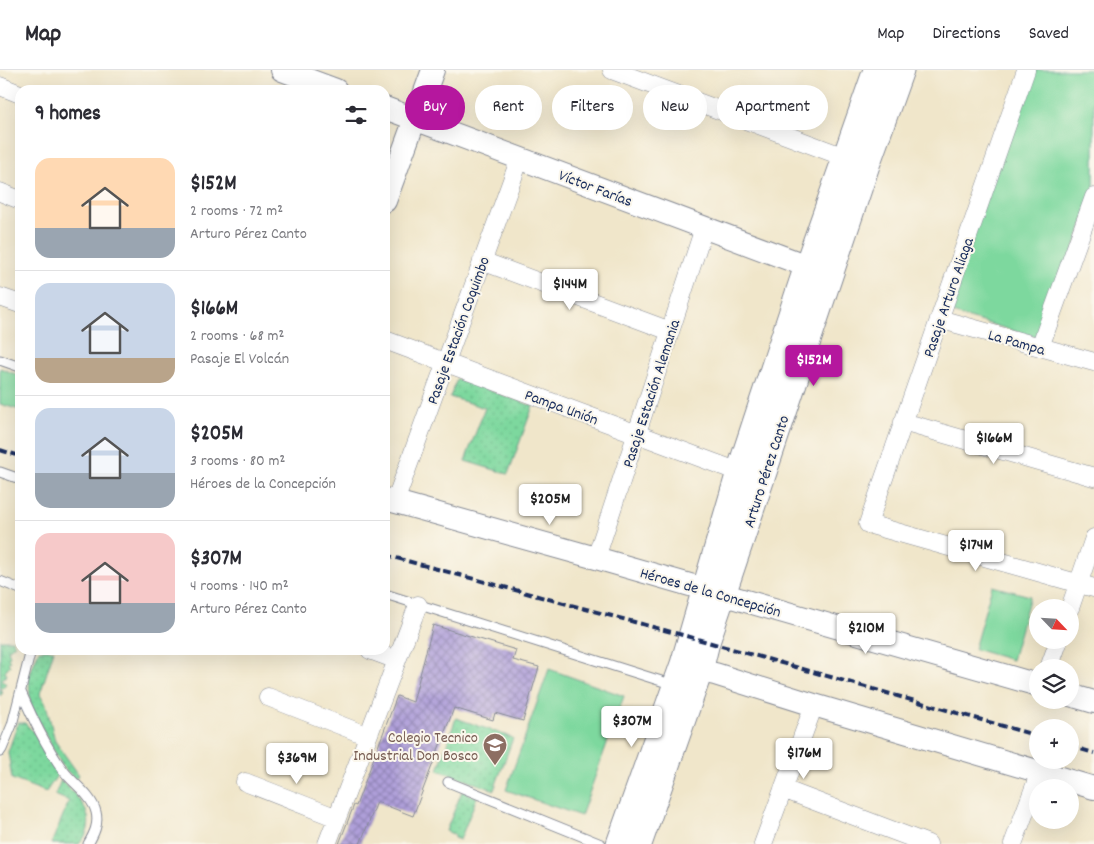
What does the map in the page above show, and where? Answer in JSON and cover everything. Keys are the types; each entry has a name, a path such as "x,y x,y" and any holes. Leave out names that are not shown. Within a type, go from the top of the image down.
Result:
{"main road":[{"name":"Arturo Pérez Canto","path":"639,844 714,593 856,161 876,70"},
{"name":"Arturo Pérez Canto","path":"714,593 739,472 807,266 856,161 902,70"},
{"name":"Arturo Pérez Canto","path":"619,844 688,678"}],"street":[{"path":"282,70 310,85"},
{"path":"427,85 433,70"},
{"path":"612,70 856,161"},
{"name":"Pasaje Arturo Aliaga","path":"1026,70 868,524 1086,585"},
{"path":"0,86 15,92"},
{"name":"Víctor Farías","path":"390,110 405,115"},
{"path":"390,187 411,130"},
{"name":"Víctor Farías","path":"445,130 807,266"},
{"name":"Pasaje Estación Coquimbo","path":"390,501 445,362 520,158"},
{"path":"0,192 15,198"},
{"path":"1040,347 1094,197"},
{"name":"Pasaje Estación Alemania","path":"596,558 704,228"},
{"path":"482,261 670,331"},
{"path":"0,297 15,302"},
{"name":"La Pampa","path":"939,319 1094,362"},
{"name":"Pampa Unión","path":"390,342 739,472"},
{"path":"903,422 1094,477"},
{"name":"Héroes de la Concepción","path":"390,501 1029,682"},
{"path":"1076,599 1086,585 1094,538"},
{"path":"327,844 418,605"},
{"path":"384,655 397,660"},
{"path":"688,678 715,674 1094,788"},
{"path":"268,698 368,736"},
{"path":"1079,698 1094,702"},
{"path":"763,844 814,705"},
{"path":"1013,844 1040,772"},
{"path":"246,782 337,818"},
{"path":"783,789 928,844"}],"lane":[{"path":"0,360 15,365"},
{"path":"0,472 15,477"},
{"path":"0,581 15,587"},
{"path":"390,596 418,605 688,678"},
{"path":"0,752 12,725 30,655"},
{"path":"21,692 36,727 49,750 64,772 87,796 96,810 97,822 95,832 88,844"},
{"path":"448,782 601,844"}],"green space":[{"path":"1031,70 1094,70 1094,191 1042,339 945,311"},
{"path":"0,368 15,374 15,408 0,404"},
{"path":"457,379 533,406 508,474 465,461 485,408 450,397"},
{"path":"992,586 1030,596 1012,660 974,649"},
{"path":"0,640 12,640 15,644 8,650 10,661 8,663 10,665 5,671 7,675 2,679 6,684 0,689"},
{"path":"37,655 52,655 40,694 46,704 55,741 79,775 75,779 63,767 30,703 29,676"},
{"path":"549,669 624,696 581,816 506,790"},
{"path":"456,718 513,738 494,790 438,770"},
{"path":"18,723 25,723 36,735 55,766 58,774 46,792 12,779 8,752"},
{"path":"61,780 81,802 88,818 86,835 79,844 51,844 69,801 55,795"},
{"path":"462,791 477,797 460,840 454,838 455,835 446,831"}],"building":[{"path":"433,625 516,650 513,660 539,667 523,721 495,713 493,720 454,708 413,816 377,802 360,844 339,844 354,805 356,806 397,696 413,702"}],"railway":[{"path":"0,450 15,454"},
{"path":"390,556 690,637 1029,733"},
{"path":"1079,749 1094,753"}],"place":[{"name":"Colegio Tecnico Industrial Don Bosco","path":"495,766"}]}
